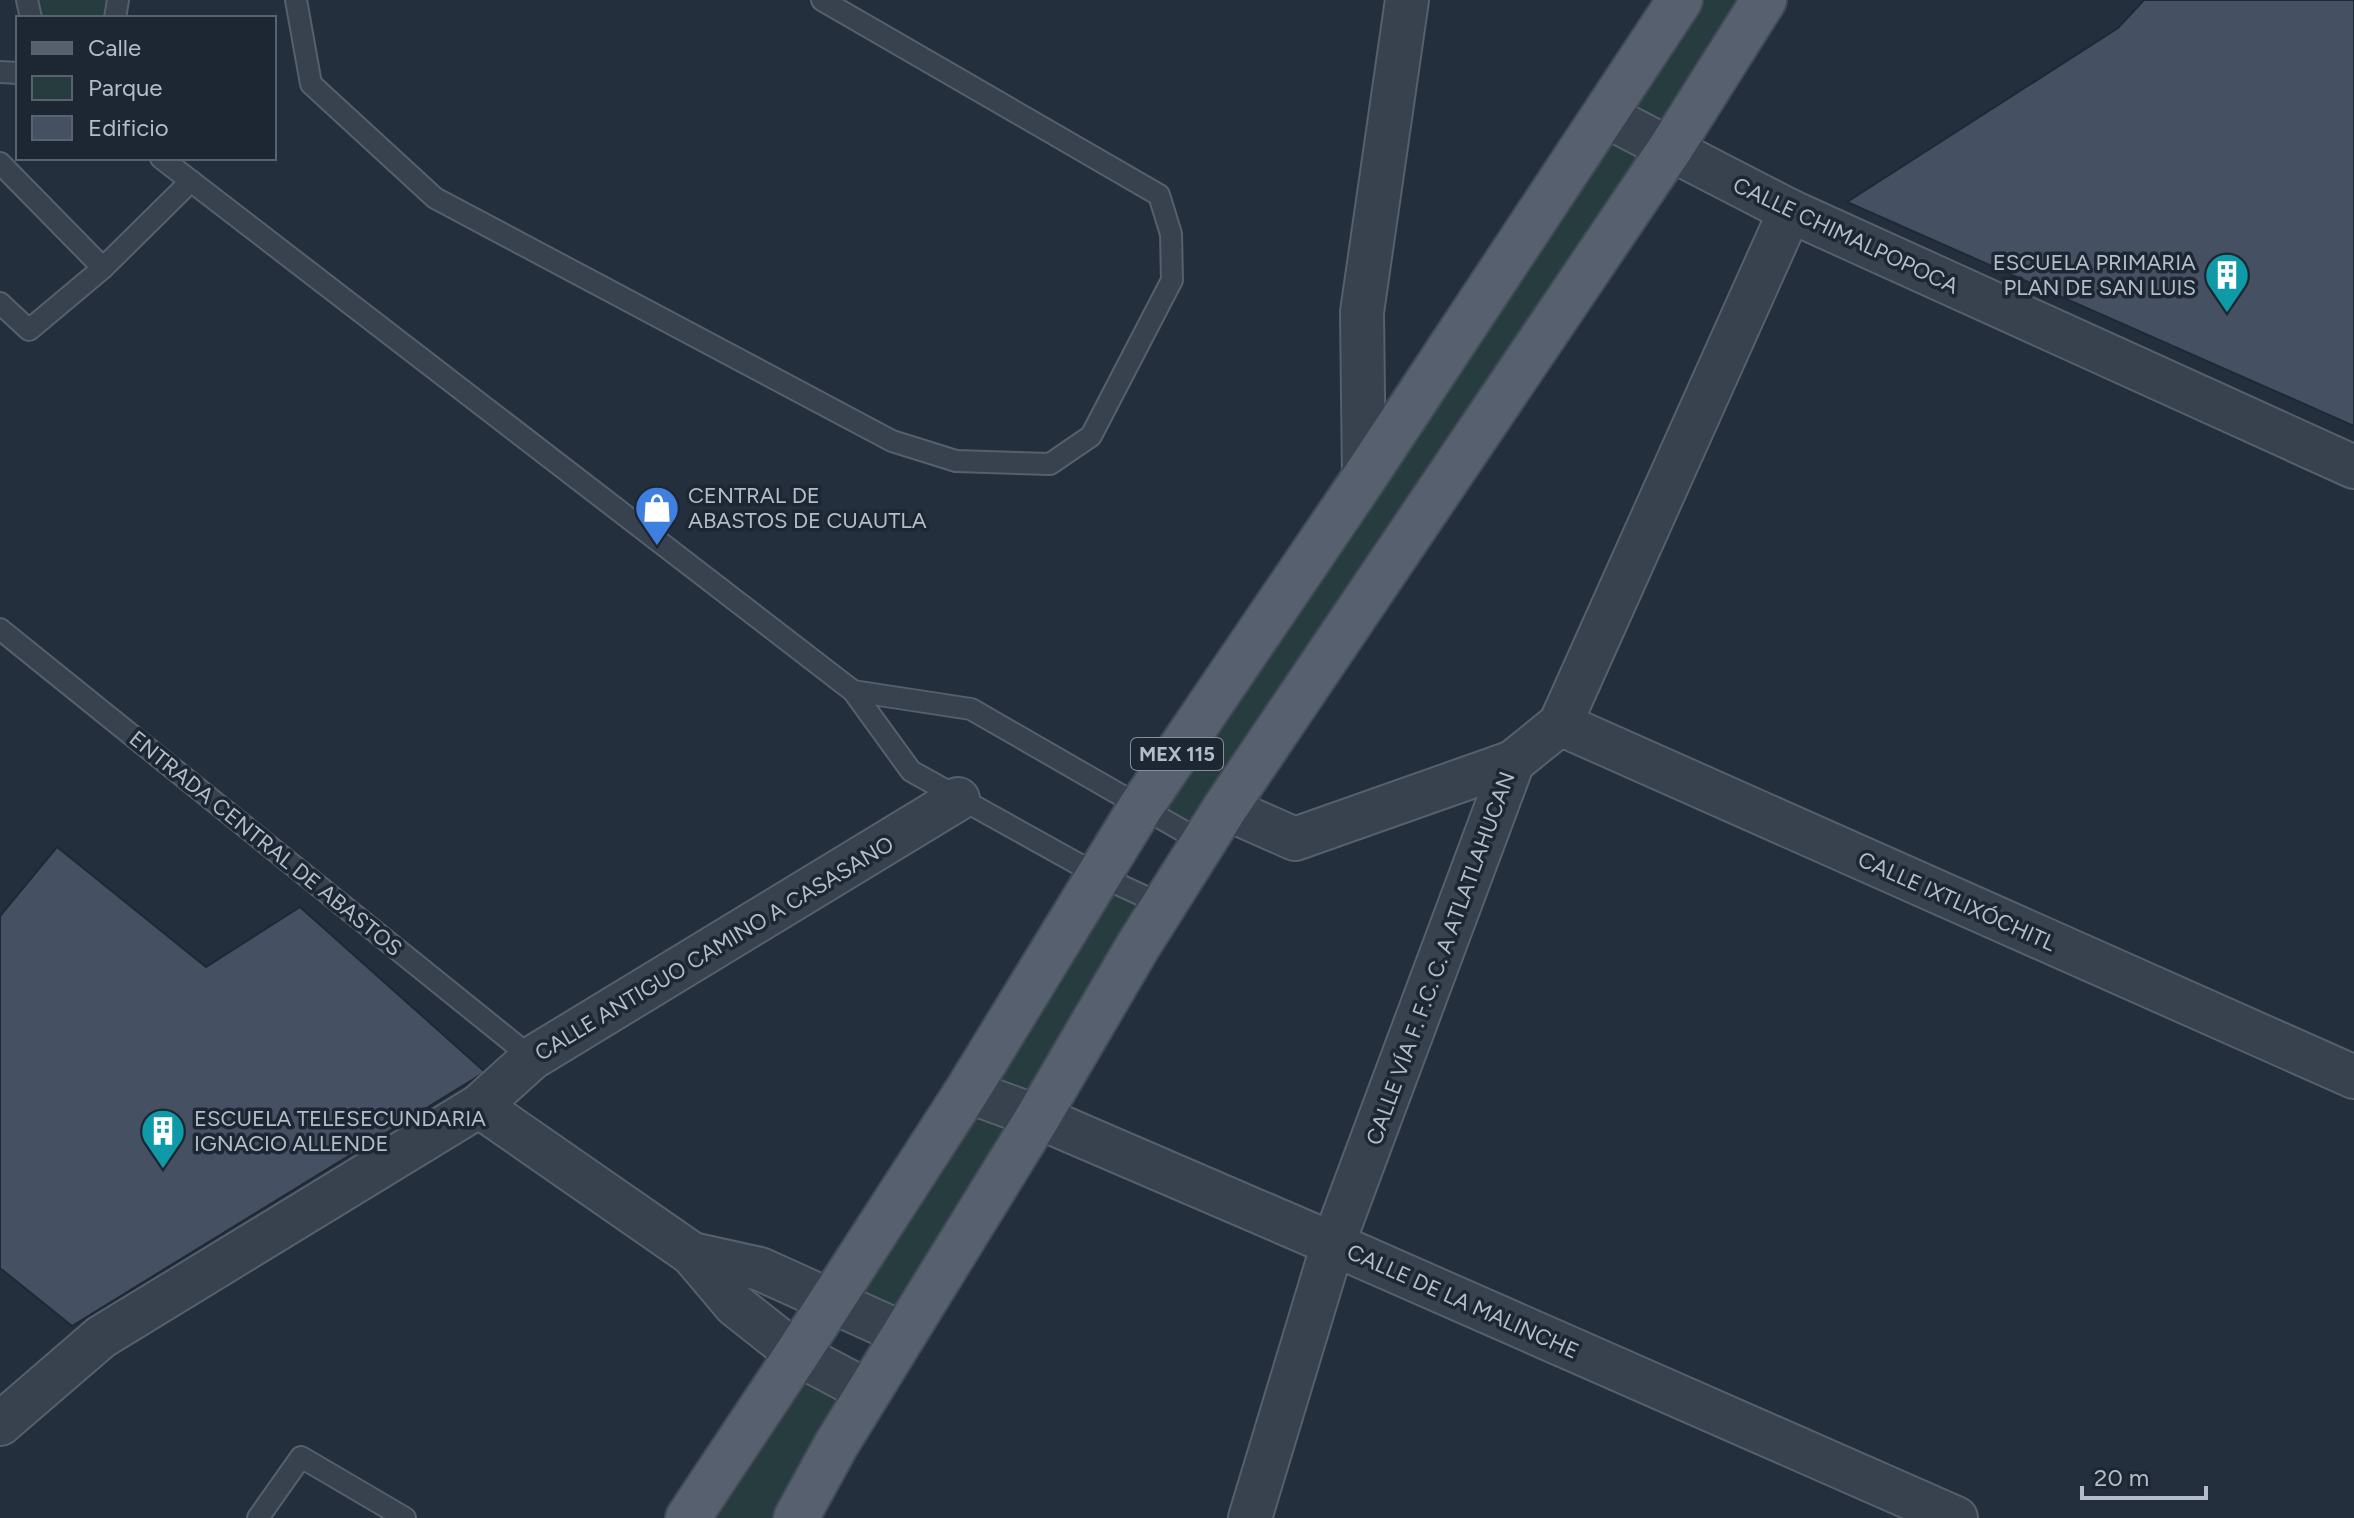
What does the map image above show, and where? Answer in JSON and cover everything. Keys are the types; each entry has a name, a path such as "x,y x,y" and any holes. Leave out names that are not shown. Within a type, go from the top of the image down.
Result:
{"main road":[{"name":"MEX 115","path":"688,1518 967,1091 1140,808 1364,478 1680,0"},
{"name":"MEX 115","path":"796,1518 1163,905 1670,149 1764,0"}],"street":[{"path":"1364,478 1362,312 1407,0"},
{"name":"CALLE CHIMALPOPOCA","path":"1604,115 1790,211 2354,467"},
{"name":"CALLE VÍA F. F.C. C. A ATLATLAHUCAN","path":"1250,1518 1333,1244 1513,762 1560,724 1790,211"},
{"name":"CALLE IXTLIXÓCHITL","path":"1560,724 2354,1077"},
{"path":"1214,826 1295,839 1513,762"},
{"name":"CALLE ANTIGUO CAMINO A CASASANO","path":"0,1424 101,1337 479,1106 532,1058 958,799"},
{"name":"CALLE DE LA MALINCHE","path":"967,1091 1038,1117 1333,1244 1956,1518"},
{"path":"479,1106 692,1254 735,1305 797,1354 869,1392"},
{"path":"692,1254 760,1269 904,1334"}],"lane":[{"path":"296,0 311,84 435,198 892,441 956,461 1050,464 1091,436 1172,280 1171,234 1159,195 822,0"},
{"path":"164,160 853,691 911,771 1098,875 1163,905"},
{"path":"0,163 103,268"},
{"path":"0,303 29,330 103,268 191,181"},
{"name":"ENTRADA CENTRAL DE ABASTOS","path":"0,629 532,1058"},
{"path":"853,691 971,709 1140,808 1214,826"},
{"path":"258,1518 301,1457 405,1518"}],"green space":[{"path":"27,0 118,0 115,16 31,16"},
{"path":"1678,0 1764,0 1204,843 1140,808"},
{"path":"1098,875 1163,905 904,1334 832,1300"},
{"path":"797,1354 869,1392 796,1518 688,1518"}],"building":[{"name":"ESCUELA PRIMARIA PLAN DE SAN LUIS","path":"2144,0 2354,0 2354,426 1847,202 2118,28"},
{"name":"ESCUELA TELESECUNDARIA IGNACIO ALLENDE","path":"57,847 206,967 300,907 485,1072 72,1326 0,1268 0,916"}],"place":[{"name":"ESCUELA PRIMARIA PLAN DE SAN LUIS","path":"2227,314"},
{"name":"CENTRAL DE ABASTOS DE CUAUTLA","path":"657,547"},
{"name":"ESCUELA TELESECUNDARIA IGNACIO ALLENDE","path":"163,1170"}]}
